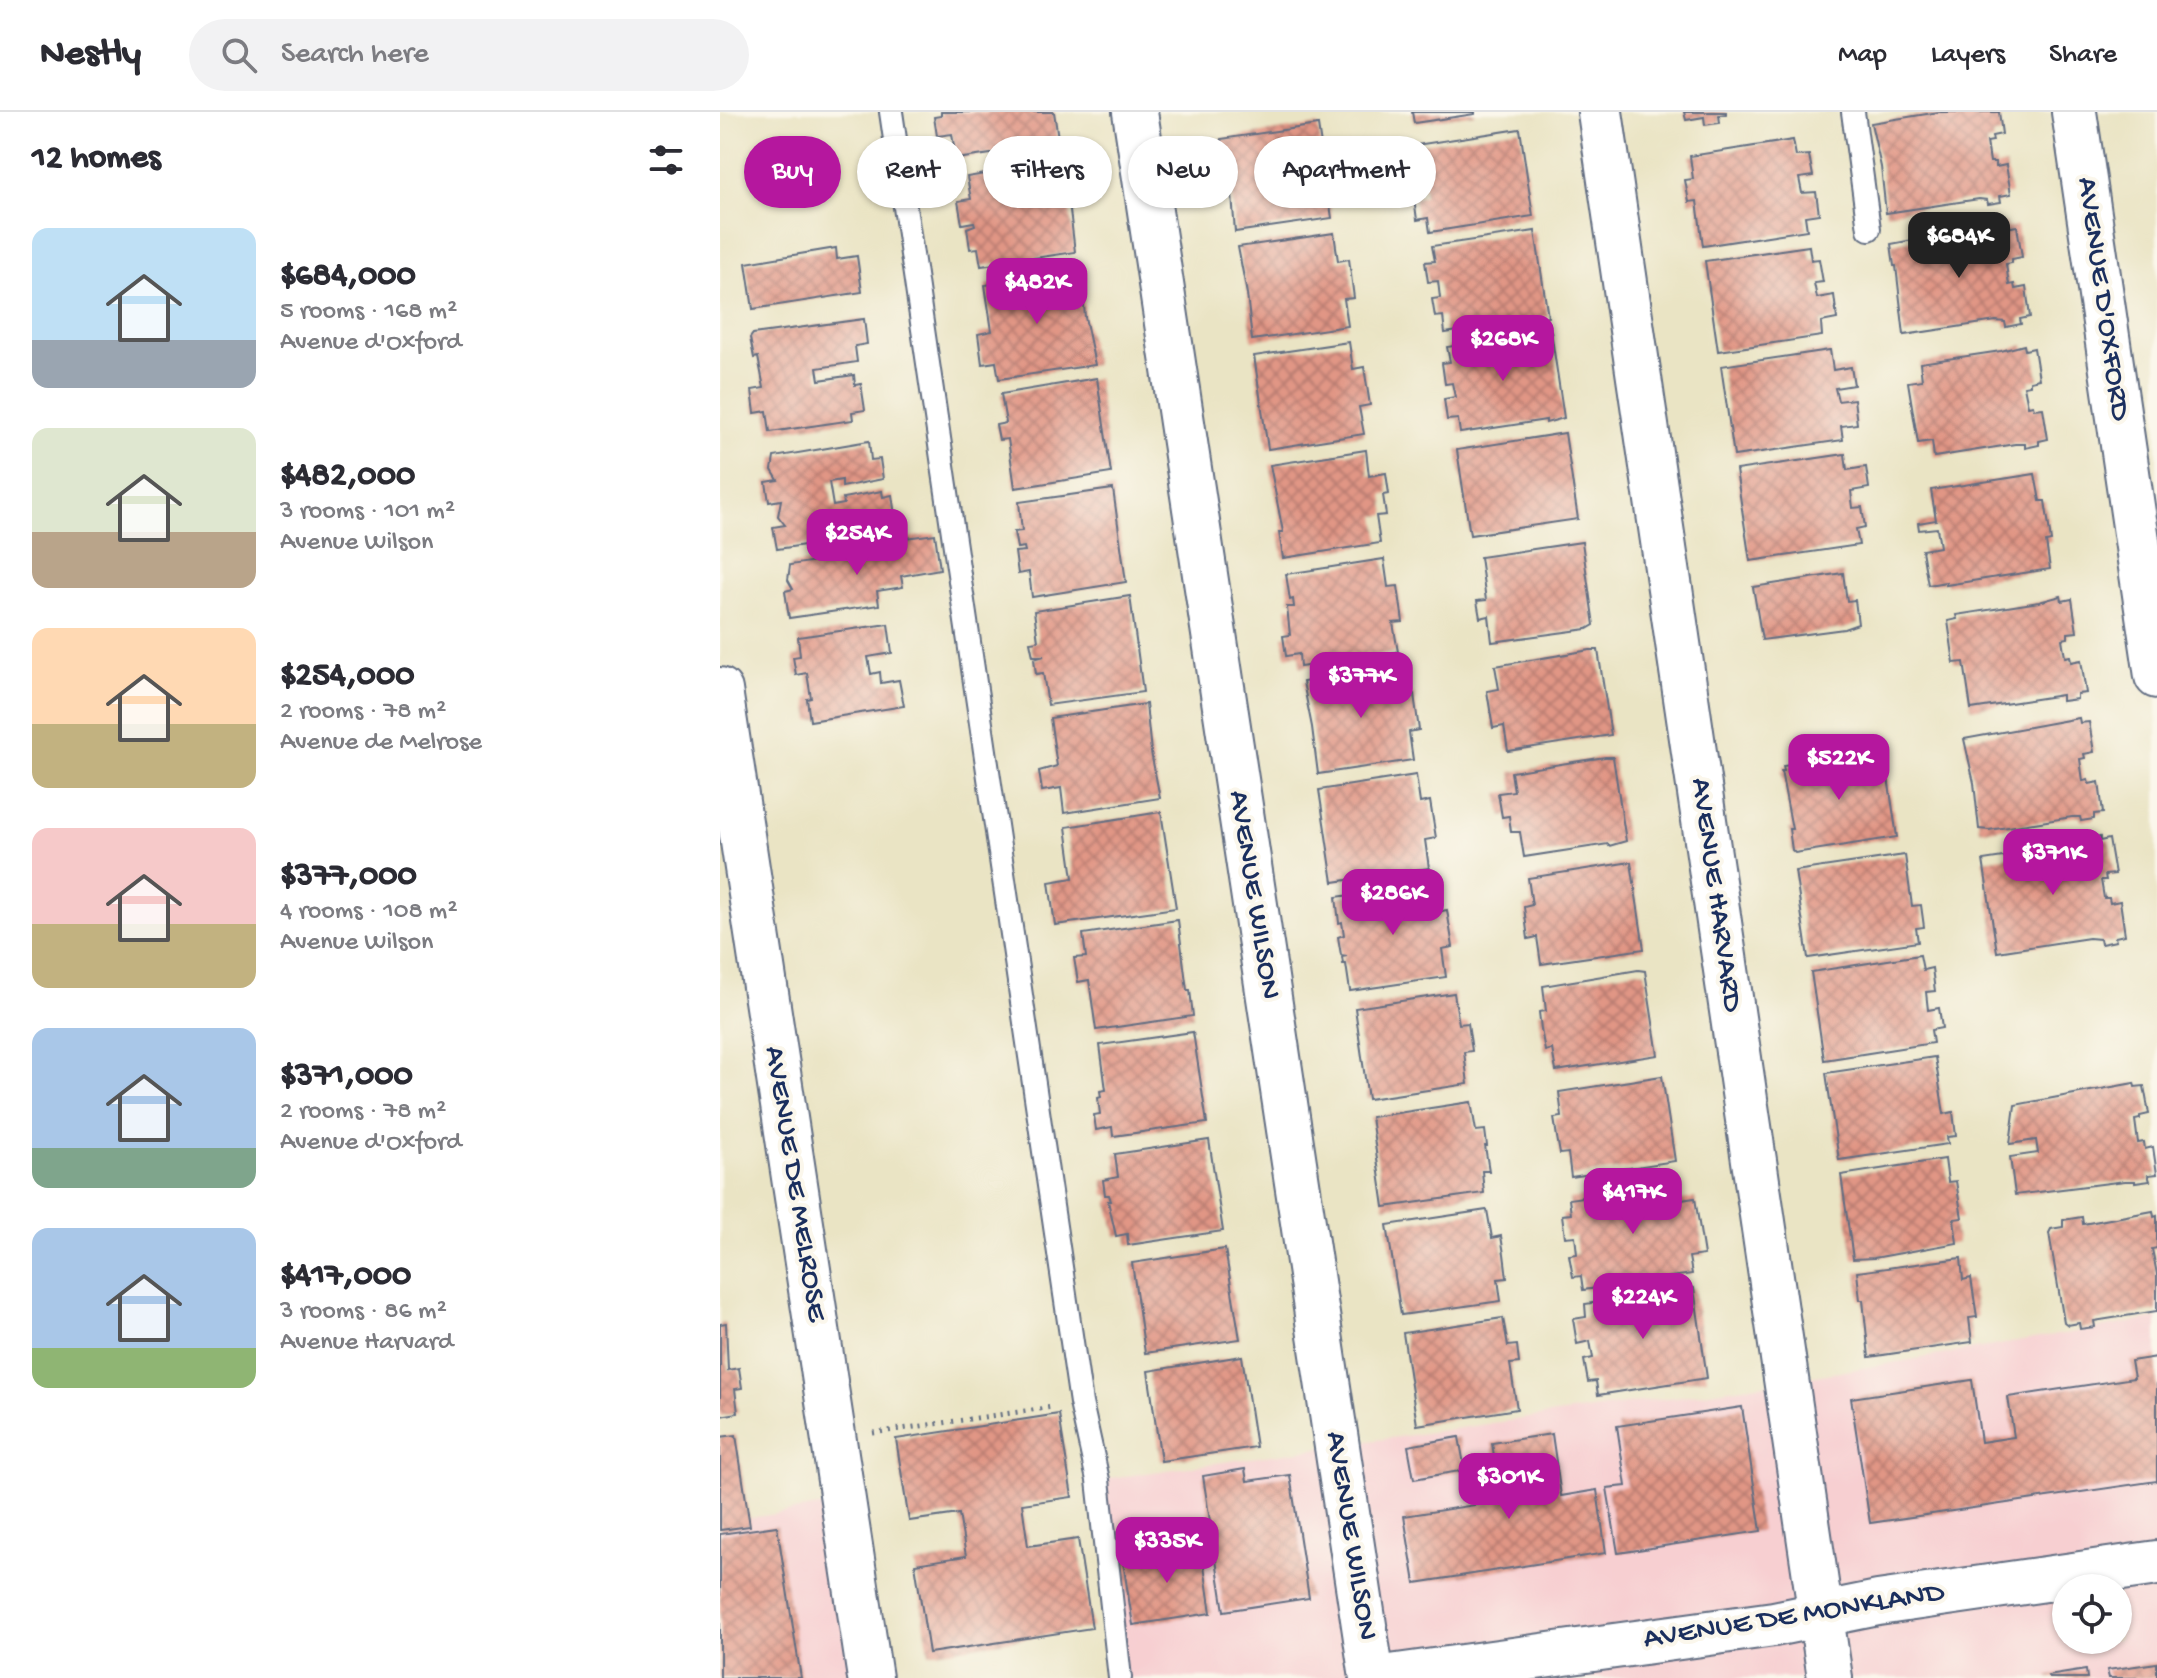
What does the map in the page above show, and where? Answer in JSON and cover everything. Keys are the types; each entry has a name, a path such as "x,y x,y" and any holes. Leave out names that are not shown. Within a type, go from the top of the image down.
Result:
{"street":[{"name":"AVENUE WILSON","path":"1135,112 1372,1678"},
{"name":"AVENUE HARVARD","path":"1600,112 1830,1678"},
{"name":"AVENUE D'OXFORD","path":"2074,112 2157,676"},
{"name":"AVENUE DE MELROSE","path":"720,690 870,1678"},
{"name":"AVENUE DE MONKLAND","path":"1383,1678 2157,1563"}],"lane":[{"path":"891,112 1081,1403 1098,1480 1120,1678"},
{"path":"1853,112 1869,229"}],"path":[{"path":"865,1434 1081,1403"}],"shaded area":[{"path":"2157,1318 2157,1678 1120,1678 1098,1480 1786,1381"},
{"path":"843,1503 870,1678 720,1678 720,1523"}],"building":[{"path":"941,112 1054,112 1058,136 983,136 983,155 967,157 967,136 937,136 934,117 941,116"},
{"path":"1412,112 1475,112 1475,114 1414,123"},
{"path":"1684,112 1726,114 1719,115 1720,123 1705,125 1704,117 1686,120"},
{"path":"1939,112 1999,112 2002,134 1992,136 1993,141 1987,142 1990,162 1995,162 1996,167 2006,165 2011,194 2000,196 2001,202 1988,204 1987,200 1979,199 1886,213 1881,167 1871,123"},
{"path":"1318,125 1320,136 1254,136 1254,208 1331,208 1332,218 1235,232 1233,208 1238,208 1238,137"},
{"path":"1520,129 1533,216 1430,232 1428,218 1417,220 1415,208 1436,208 1436,142"},
{"path":"1793,140 1796,156 1809,155 1813,176 1799,178 1802,193 1816,192 1819,214 1805,216 1807,230 1703,246 1697,201 1689,202 1685,180 1693,179 1690,156"},
{"path":"983,174 983,208 1070,208 1075,252 981,266 978,248 970,249 967,228 975,225 974,222 962,224 959,208 967,208 967,200 971,199 967,177"},
{"path":"2005,223 2006,228 2017,226 2022,257 2006,264 2009,285 2014,284 2015,289 2026,287 2030,317 2020,319 2021,324 2006,327 2005,322 1996,321 1904,335 1891,244"},
{"path":"1535,231 1548,317 1445,333 1443,316 1435,317 1432,299 1440,298 1438,281 1428,282 1425,262 1435,261 1432,246"},
{"path":"1334,233 1338,261 1349,259 1354,298 1344,299 1348,326 1252,340 1238,247"},
{"path":"1809,246 1811,260 1819,259 1823,282 1814,283 1817,298 1834,295 1837,319 1821,322 1822,336 1718,351 1705,261"},
{"path":"836,248 837,259 857,256 862,292 753,309 746,263"},
{"path":"1081,270 1085,317 1095,365 999,379 996,362 982,364 978,334 992,331 985,285"},
{"path":"864,319 867,344 855,346 857,362 817,368 819,380 854,375 855,385 861,384 865,410 852,412 853,420 770,432 767,411 755,413 752,390 764,388 758,357 754,358 750,338 753,334"},
{"path":"1551,331 1564,418 1460,433 1458,419 1447,420 1444,399 1455,397 1452,383 1445,384 1442,363 1450,362 1447,347"},
{"path":"1349,342 1353,369 1364,367 1370,405 1359,407 1364,434 1268,449 1254,356"},
{"path":"2024,345 2025,350 2034,348 2039,379 2024,386 2028,406 2043,408 2048,439 2025,448 2025,444 2015,444 1934,457 1932,441 1918,443 1908,382 1922,380 1920,363"},
{"path":"1830,350 1833,370 1851,367 1854,385 1835,388 1838,401 1854,399 1857,424 1841,426 1843,440 1734,456 1721,366"},
{"path":"1097,378 1111,473 1015,488 1008,439 999,440 996,425 1006,423 1001,394"},
{"path":"1565,433 1578,519 1470,535 1457,450"},
{"path":"869,441 871,460 880,459 883,479 842,487 842,480 829,482 833,506 844,504 843,498 882,491 883,497 892,495 895,515 885,516 887,525 849,531 848,526 838,527 839,540 777,549 773,527 785,525 778,516 781,500 769,502 766,482 778,480 772,470 774,457"},
{"path":"1366,450 1369,476 1386,473 1389,494 1383,495 1386,515 1376,516 1380,543 1283,558 1279,532 1283,532 1270,465"},
{"path":"1845,454 1847,470 1866,467 1869,488 1851,491 1853,508 1862,507 1865,527 1856,529 1859,545 1750,561 1736,470"},
{"path":"2035,474 2040,501 2045,501 2048,520 2051,541 2046,542 2050,569 1928,585 1922,550 1940,547 1937,528 1919,530 1918,523 1936,520 1931,490"},
{"path":"1113,489 1126,582 1032,597 1029,572 1018,574 1015,552 1025,551 1024,547 1017,548 1014,532 1022,531 1019,502"},
{"path":"935,534 940,569 901,576 903,587 877,591 879,605 789,618 785,591 793,589 788,580 790,565 899,548 898,539"},
{"path":"1582,542 1594,625 1587,629 1492,642 1489,616 1480,618 1477,601 1486,600 1480,557"},
{"path":"1384,559 1388,587 1398,586 1403,622 1393,623 1398,652 1300,667 1299,654 1286,656 1283,636 1290,635 1287,607 1294,607 1286,574"},
{"path":"1843,573 1847,601 1855,600 1858,624 1844,629 1762,640 1753,587"},
{"path":"1130,596 1143,692 1048,705 1043,673 1036,674 1034,659 1044,656 1033,656 1030,642 1038,641 1034,611"},
{"path":"2061,596 2062,601 2072,599 2077,632 2068,633 2068,638 2062,639 2065,657 2070,656 2071,662 2081,660 2086,693 2077,694 2077,699 2062,701 2062,695 1971,709 1964,662 1954,663 1948,621 1957,619 1956,615"},
{"path":"888,624 892,653 868,657 871,674 880,672 881,683 899,680 904,706 810,721 807,699 811,698 807,673 796,675 793,657 800,656 798,637"},
{"path":"1598,650 1611,735 1508,751 1504,726 1493,728 1487,691 1499,689 1495,666"},
{"path":"1399,667 1404,695 1414,694 1419,730 1409,732 1413,760 1318,774 1303,682"},
{"path":"1146,704 1160,798 1064,813 1061,788 1042,791 1039,771 1057,766 1050,718"},
{"path":"2079,718 2080,723 2089,722 2094,752 2084,754 2085,758 2080,759 2083,781 2088,780 2089,784 2099,782 2103,813 2094,814 2094,819 2081,821 2080,817 2072,817 1979,829 1974,783 1964,739"},
{"path":"1884,751 1897,837 1795,853 1792,850 1789,829 1792,829 1781,771 1784,771 1783,766"},
{"path":"1613,757 1626,841 1524,857 1520,832 1511,832 1509,816 1502,817 1498,793 1514,791 1511,772"},
{"path":"1416,775 1420,803 1430,801 1436,838 1425,840 1429,868 1333,882 1319,790"},
{"path":"1161,812 1176,908 1055,925 1049,882 1073,878 1066,827"},
{"path":"2100,837 2100,841 2109,839 2115,874 2105,875 2106,880 2101,880 2104,898 2109,898 2110,903 2120,901 2125,935 2115,937 2116,941 2101,944 2100,939 2089,938 1997,952 1983,860 2075,846 2085,843 2084,839"},
{"path":"1905,855 1912,906 1921,905 1924,927 1916,928 1918,942 1808,958 1795,871"},
{"path":"1631,862 1644,949 1541,964 1537,937 1528,939 1524,907 1532,905 1528,878"},
{"path":"1433,883 1437,912 1447,910 1453,947 1442,949 1446,977 1350,991 1342,957 1347,956 1341,955 1338,937 1344,935 1342,922 1339,923 1336,897"},
{"path":"1178,920 1193,1016 1096,1030 1089,980 1078,982 1074,958 1086,957 1083,934"},
{"path":"1920,955 1923,970 1932,968 1935,991 1926,992 1928,1010 1939,1008 1942,1028 1931,1030 1933,1043 1824,1060 1811,972"},
{"path":"1645,971 1658,1055 1556,1071 1552,1049 1545,1051 1541,1029 1539,1012 1546,1011 1543,986"},
{"path":"1454,993 1459,1024 1468,1023 1472,1051 1464,1052 1468,1084 1368,1099 1355,1008"},
{"path":"1193,1032 1207,1123 1113,1136 1112,1127 1096,1130 1094,1115 1100,1114 1098,1098 1101,1097 1100,1091 1106,1090 1100,1045"},
{"path":"1935,1057 1944,1114 1953,1112 1956,1136 1947,1137 1948,1144 1839,1160 1826,1073"},
{"path":"1662,1076 1675,1161 1571,1177 1568,1153 1560,1154 1554,1118 1562,1117 1559,1092"},
{"path":"2134,1083 2135,1087 2144,1086 2149,1114 2135,1120 2138,1143 2144,1142 2145,1149 2153,1147 2157,1174 2148,1175 2150,1181 2125,1181 2015,1195 2010,1157 2038,1153 2036,1140 2010,1144 2015,1105"},
{"path":"1471,1102 1476,1131 1485,1130 1489,1171 1482,1171 1484,1193 1384,1207 1371,1117"},
{"path":"1209,1140 1223,1231 1128,1245 1127,1234 1116,1236 1108,1201 1111,1201 1109,1195 1105,1195 1103,1180 1118,1177 1115,1154"},
{"path":"1945,1159 1948,1182 1956,1181 1962,1218 1954,1219 1957,1243 1853,1259 1841,1175"},
{"path":"1678,1183 1681,1200 1695,1198 1704,1255 1689,1257 1692,1274 1583,1290 1581,1276 1573,1277 1569,1255 1577,1254 1575,1236 1565,1237 1562,1215 1571,1214 1569,1199"},
{"path":"1487,1210 1492,1238 1501,1236 1504,1254 1507,1278 1498,1279 1501,1301 1401,1315 1387,1225"},
{"path":"2153,1211 2154,1217 2157,1216 2157,1248 2152,1249 2157,1274 2157,1311 2094,1321 2095,1327 2080,1329 2079,1323 2068,1325 2064,1322 2049,1233 2051,1229 2063,1227 2063,1220 2082,1217 2083,1224"},
{"path":"1225,1249 1240,1339 1145,1353 1132,1263"},
{"path":"1961,1258 1963,1280 1971,1278 1977,1317 1969,1318 1972,1342 1869,1357 1857,1272"},
{"path":"1694,1288 1707,1378 1598,1395 1596,1381 1588,1382 1584,1360 1593,1358 1590,1341 1577,1344 1573,1319 1586,1317 1585,1304"},
{"path":"1503,1318 1508,1346 1517,1345 1519,1363 1510,1364 1517,1409 1417,1425 1403,1333"},
{"path":"726,1323 728,1370 739,1368 742,1388 735,1389 738,1413 720,1416 720,1324"},
{"path":"1242,1356 1256,1447 1161,1461 1148,1371"},
{"path":"2157,1357 2157,1481 1870,1523 1851,1398 1972,1380 1981,1442 2014,1437 2008,1397 2134,1378 2131,1361"},
{"path":"1742,1407 1761,1531 1618,1553 1607,1488 1626,1486 1617,1426"},
{"path":"1059,1414 1072,1497 1022,1504 1028,1546 1078,1539 1092,1628 929,1653 915,1564 966,1556 959,1514 909,1521 896,1439"},
{"path":"1552,1434 1561,1496 1597,1490 1606,1553 1415,1583 1404,1516 1501,1501 1492,1443"},
{"path":"736,1435 750,1526 720,1530 720,1437"},
{"path":"1459,1437 1465,1470 1414,1479 1408,1446"},
{"path":"1245,1469 1247,1481 1290,1475 1309,1598 1224,1611 1203,1476"},
{"path":"777,1526 801,1678 720,1678 720,1534"},
{"path":"1201,1545 1211,1613 1133,1625 1122,1556"},
{"path":"2157,1663 2157,1678 2109,1678 2107,1670"},
{"path":"2086,1670 2087,1678 2048,1676"}]}
